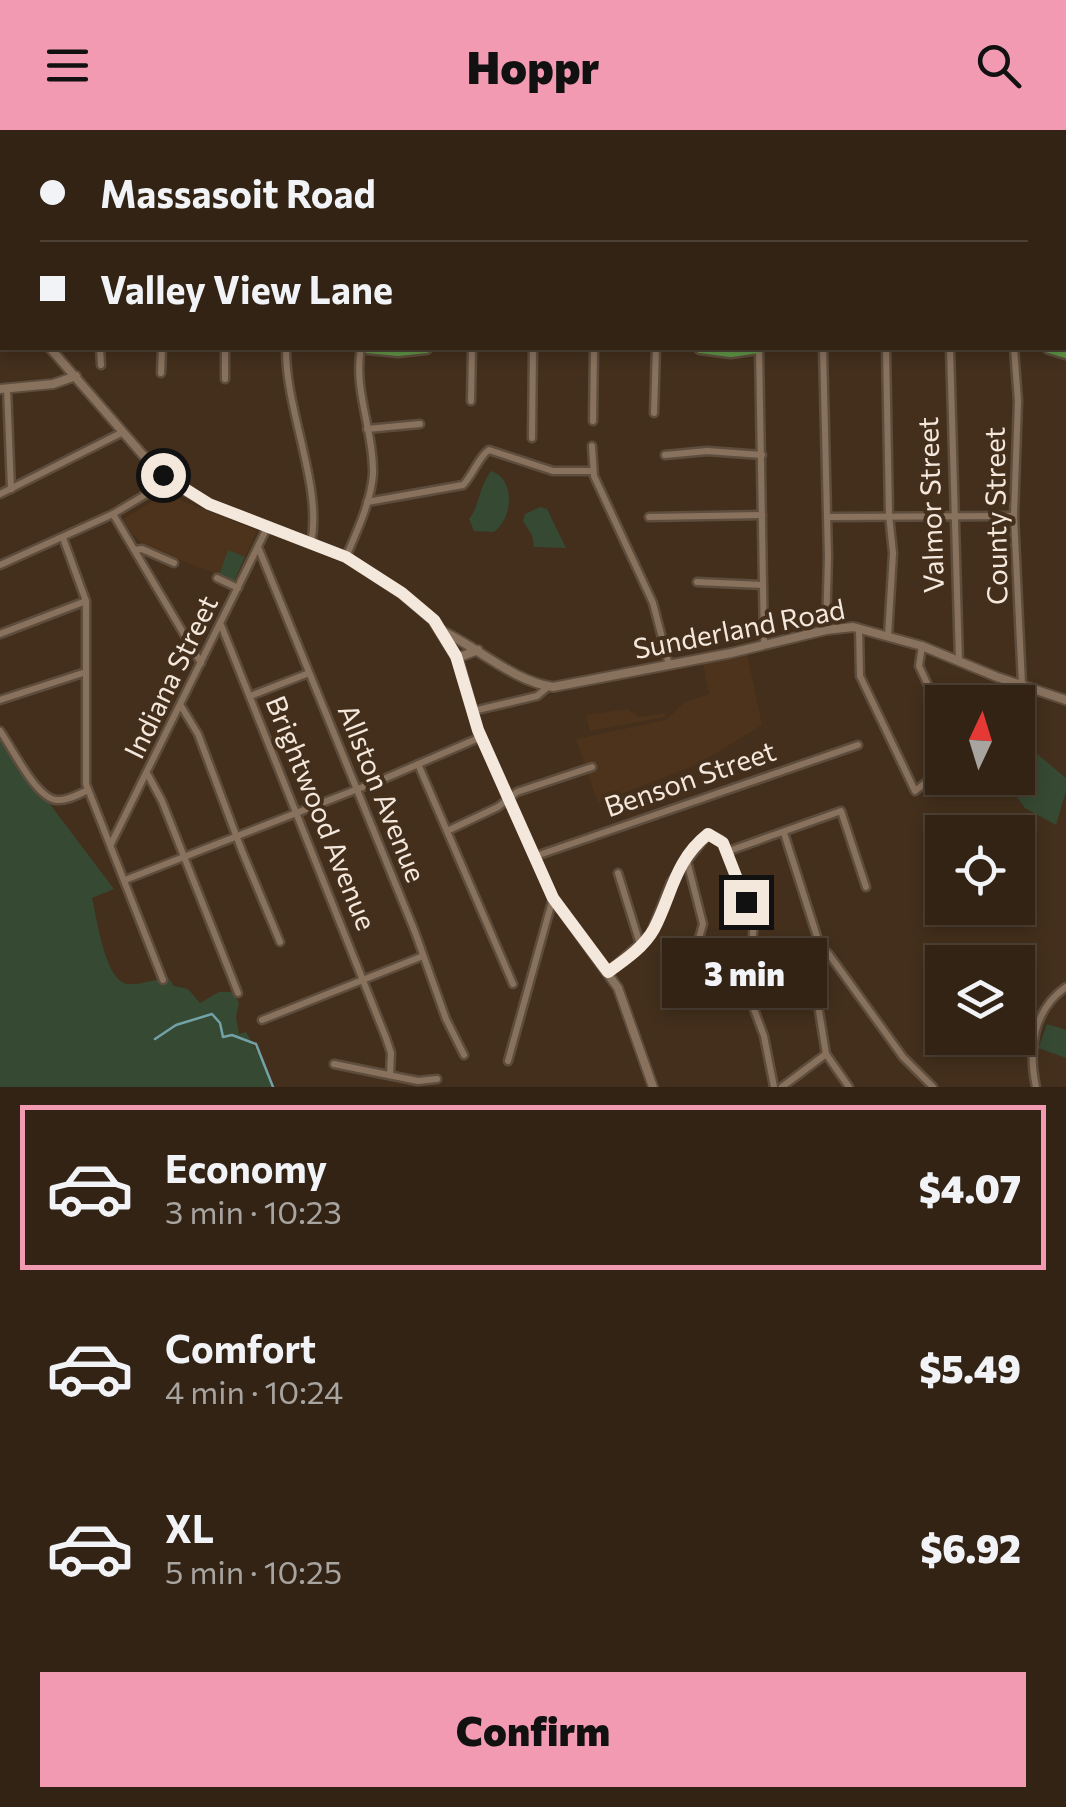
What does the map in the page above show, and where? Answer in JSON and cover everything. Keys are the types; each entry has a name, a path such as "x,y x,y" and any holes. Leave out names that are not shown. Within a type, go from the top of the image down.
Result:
{"highway":[{"path":"716,350 745,350"}],"main road":[{"path":"52,350 170,480 209,504 346,557 404,595 442,631 455,654 480,737 553,898 608,972 626,1007 653,1087"},
{"path":"4,388 53,384 76,376"},
{"name":"Sunderland Road","path":"548,686 669,665 826,630 859,628 922,646 1022,685"},
{"path":"442,631 524,678 548,686"},
{"path":"455,654 475,647"},
{"name":"Sunderland Road","path":"1035,689 1066,700"}],"street":[{"path":"100,350 101,365"},
{"path":"162,350 162,373"},
{"path":"225,350 225,379"},
{"path":"286,350 288,381 314,511 311,542"},
{"path":"346,557 367,502 372,468 358,374 364,350"},
{"path":"471,400 472,350"},
{"path":"532,350 532,438"},
{"path":"593,420 594,350"},
{"path":"654,413 656,350"},
{"path":"759,350 764,644"},
{"path":"823,350 828,516 826,630"},
{"path":"886,350 893,553 888,636"},
{"name":"Valmor Street","path":"950,350 959,660"},
{"name":"County Street","path":"1014,350 1018,402 1014,516 1022,685"},
{"path":"4,388 11,488"},
{"path":"366,429 420,424"},
{"path":"0,494 123,432"},
{"path":"592,446 593,471 654,603 669,665"},
{"path":"367,502 463,485 484,452 490,450 553,471 593,471"},
{"path":"664,455 737,451 762,455"},
{"path":"0,566 113,514 170,480"},
{"path":"113,514 202,664"},
{"path":"649,517 762,515"},
{"path":"828,516 1014,516"},
{"name":"Indiana Street","path":"110,846 268,526"},
{"path":"63,538 86,601 84,758 88,790 163,980"},
{"name":"Allston Avenue","path":"258,547 446,1019 464,1055"},
{"path":"135,550 142,549 174,562"},
{"path":"216,578 239,588"},
{"path":"698,582 763,585"},
{"path":"0,634 86,601"},
{"name":"Brightwood Avenue","path":"221,625 390,1046 390,1075"},
{"path":"859,628 860,676 915,791 925,783"},
{"path":"922,646 919,666 928,685"},
{"path":"0,700 86,672"},
{"path":"250,696 310,672"},
{"path":"472,710 541,694 548,686"},
{"path":"181,706 198,734 280,942"},
{"path":"0,730 47,797 62,800 88,790"},
{"path":"125,880 480,737"},
{"name":"Benson Street","path":"536,856 858,744"},
{"path":"418,764 513,984"},
{"path":"448,831 498,807 517,792 592,768"},
{"path":"148,775 238,993"},
{"path":"726,852 840,811 866,887"},
{"path":"784,833 820,949 816,989 826,1054 849,1087"},
{"path":"608,972 653,930 669,887 708,834 720,840 754,922 748,993 764,1036 774,1087"},
{"path":"686,860 703,924 694,956"},
{"path":"618,873 640,946"},
{"path":"508,1061 553,898"},
{"path":"820,949 828,953 903,1056 933,1087"},
{"path":"262,1020 422,956"},
{"path":"1036,1087 1032,1069 1034,1030 1052,997 1066,987"},
{"path":"782,1087 826,1054"},
{"path":"334,1064 423,1082 437,1079"}],"shaded area":[{"path":"166,494 257,531 234,581 147,547 131,533 123,519"},
{"path":"747,654 762,725 696,765 598,803 576,739 666,720 685,702 709,694 703,663"},
{"path":"628,709 639,717 665,713 665,717 590,731 586,715"}],"green space":[{"path":"491,471 505,482 508,509 494,532 474,531 469,519"},
{"path":"540,507 547,509 566,548 534,547 523,521 525,514"},
{"path":"228,550 245,557 234,581 219,575"},
{"path":"0,738 114,889 92,898 103,948 114,973 129,984 169,979 174,986 188,989 200,1003 219,992 231,992 239,1002 239,1034 246,1032 267,1069 271,1087 0,1087"},
{"path":"1035,752 1066,778 1066,791 1056,825 1025,808 1015,795 1035,795"},
{"path":"1047,1024 1066,1030 1066,1058 1038,1048"}],"waterway":[{"path":"155,1039 176,1025 212,1014 220,1023 223,1037 232,1035 256,1044 273,1087"}],"route":[{"path":"163,475 209,504 346,557 402,593 434,620 456,656 489,758 553,898 608,972 653,930 674,876 708,834 723,843 746,902"}]}
